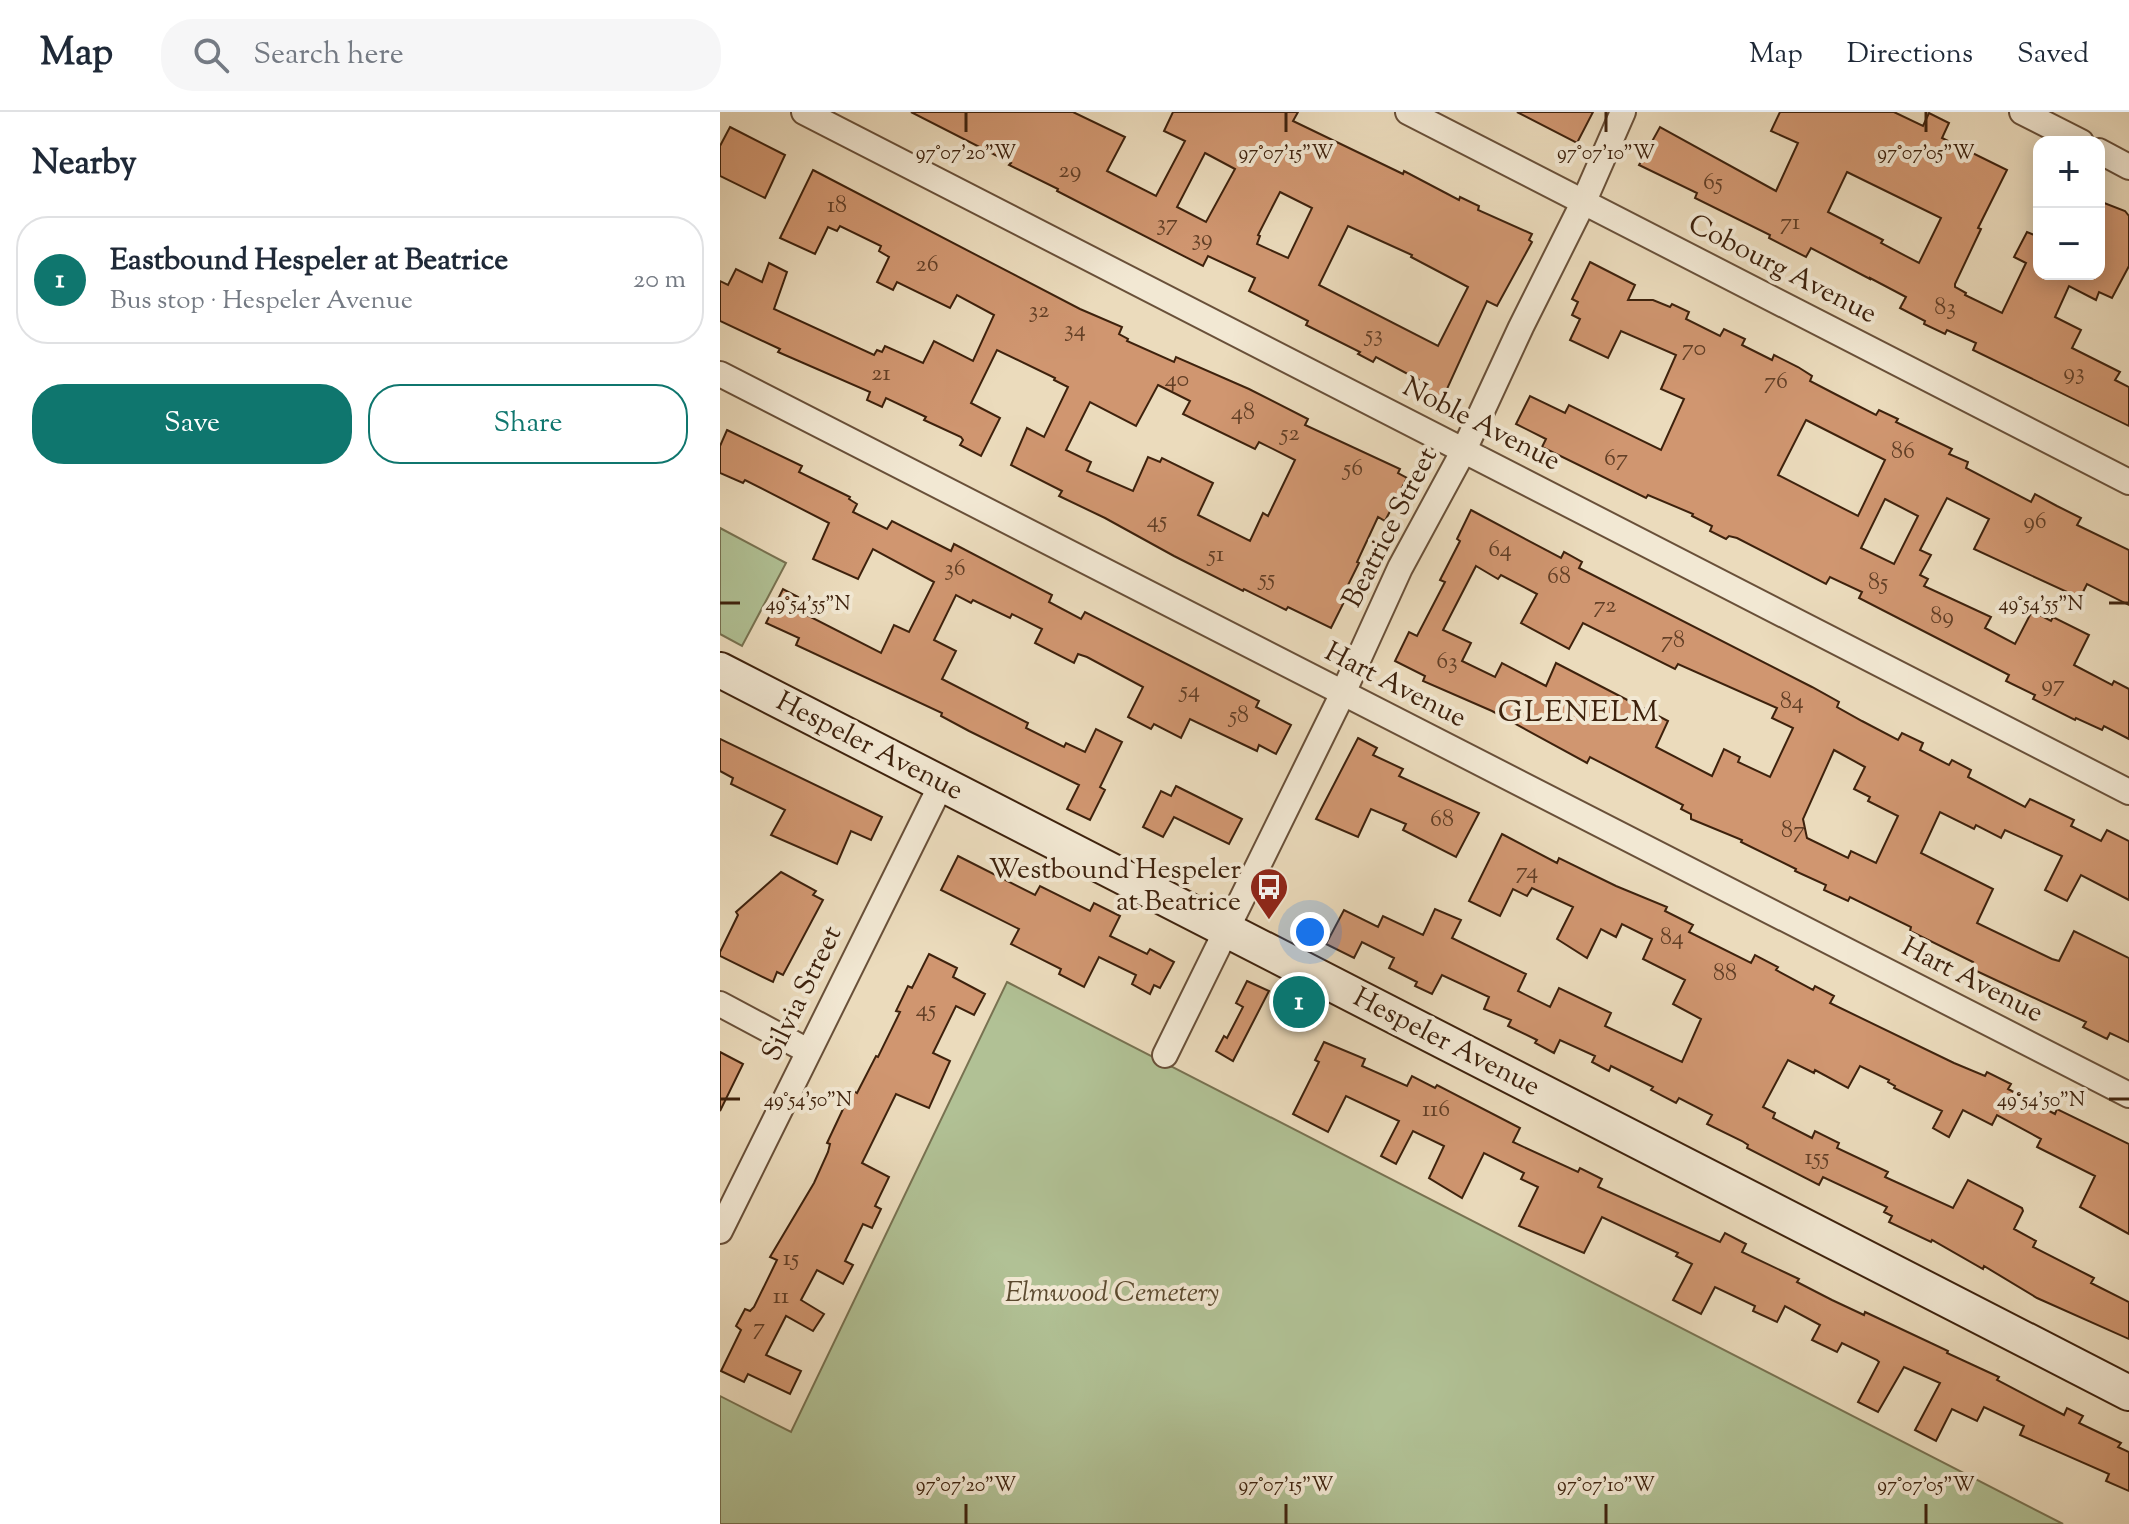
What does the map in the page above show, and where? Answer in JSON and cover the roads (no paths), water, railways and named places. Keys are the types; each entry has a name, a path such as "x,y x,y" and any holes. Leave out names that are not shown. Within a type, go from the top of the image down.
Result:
{"main road":[{"name":"Hespeler Avenue","path":"720,670 2129,1393"}],"street":[{"name":"Noble Avenue","path":"804,112 2129,792"},
{"name":"Cobourg Avenue","path":"1408,112 2129,482"},
{"name":"Beatrice Street","path":"1165,1055 1343,693 1400,568 1464,450 1584,201 1623,112"},
{"path":"2022,112 2069,136"},
{"path":"2105,154 2129,167"},
{"name":"Hart Avenue","path":"720,374 2129,1095"},
{"name":"Silvia Street","path":"720,1231 941,785"},
{"path":"720,1004 808,1051"}],"place":[{"name":"Westbound Hespeler at Beatrice","path":"1269,921"},
{"name":"Eastbound Hespeler at Beatrice","path":"1299,1002"}],"district":[{"name":"GLENELM","path":"1579,713"}],"park label":[{"name":"Elmwood Cemetery","path":"1112,1294"}]}
